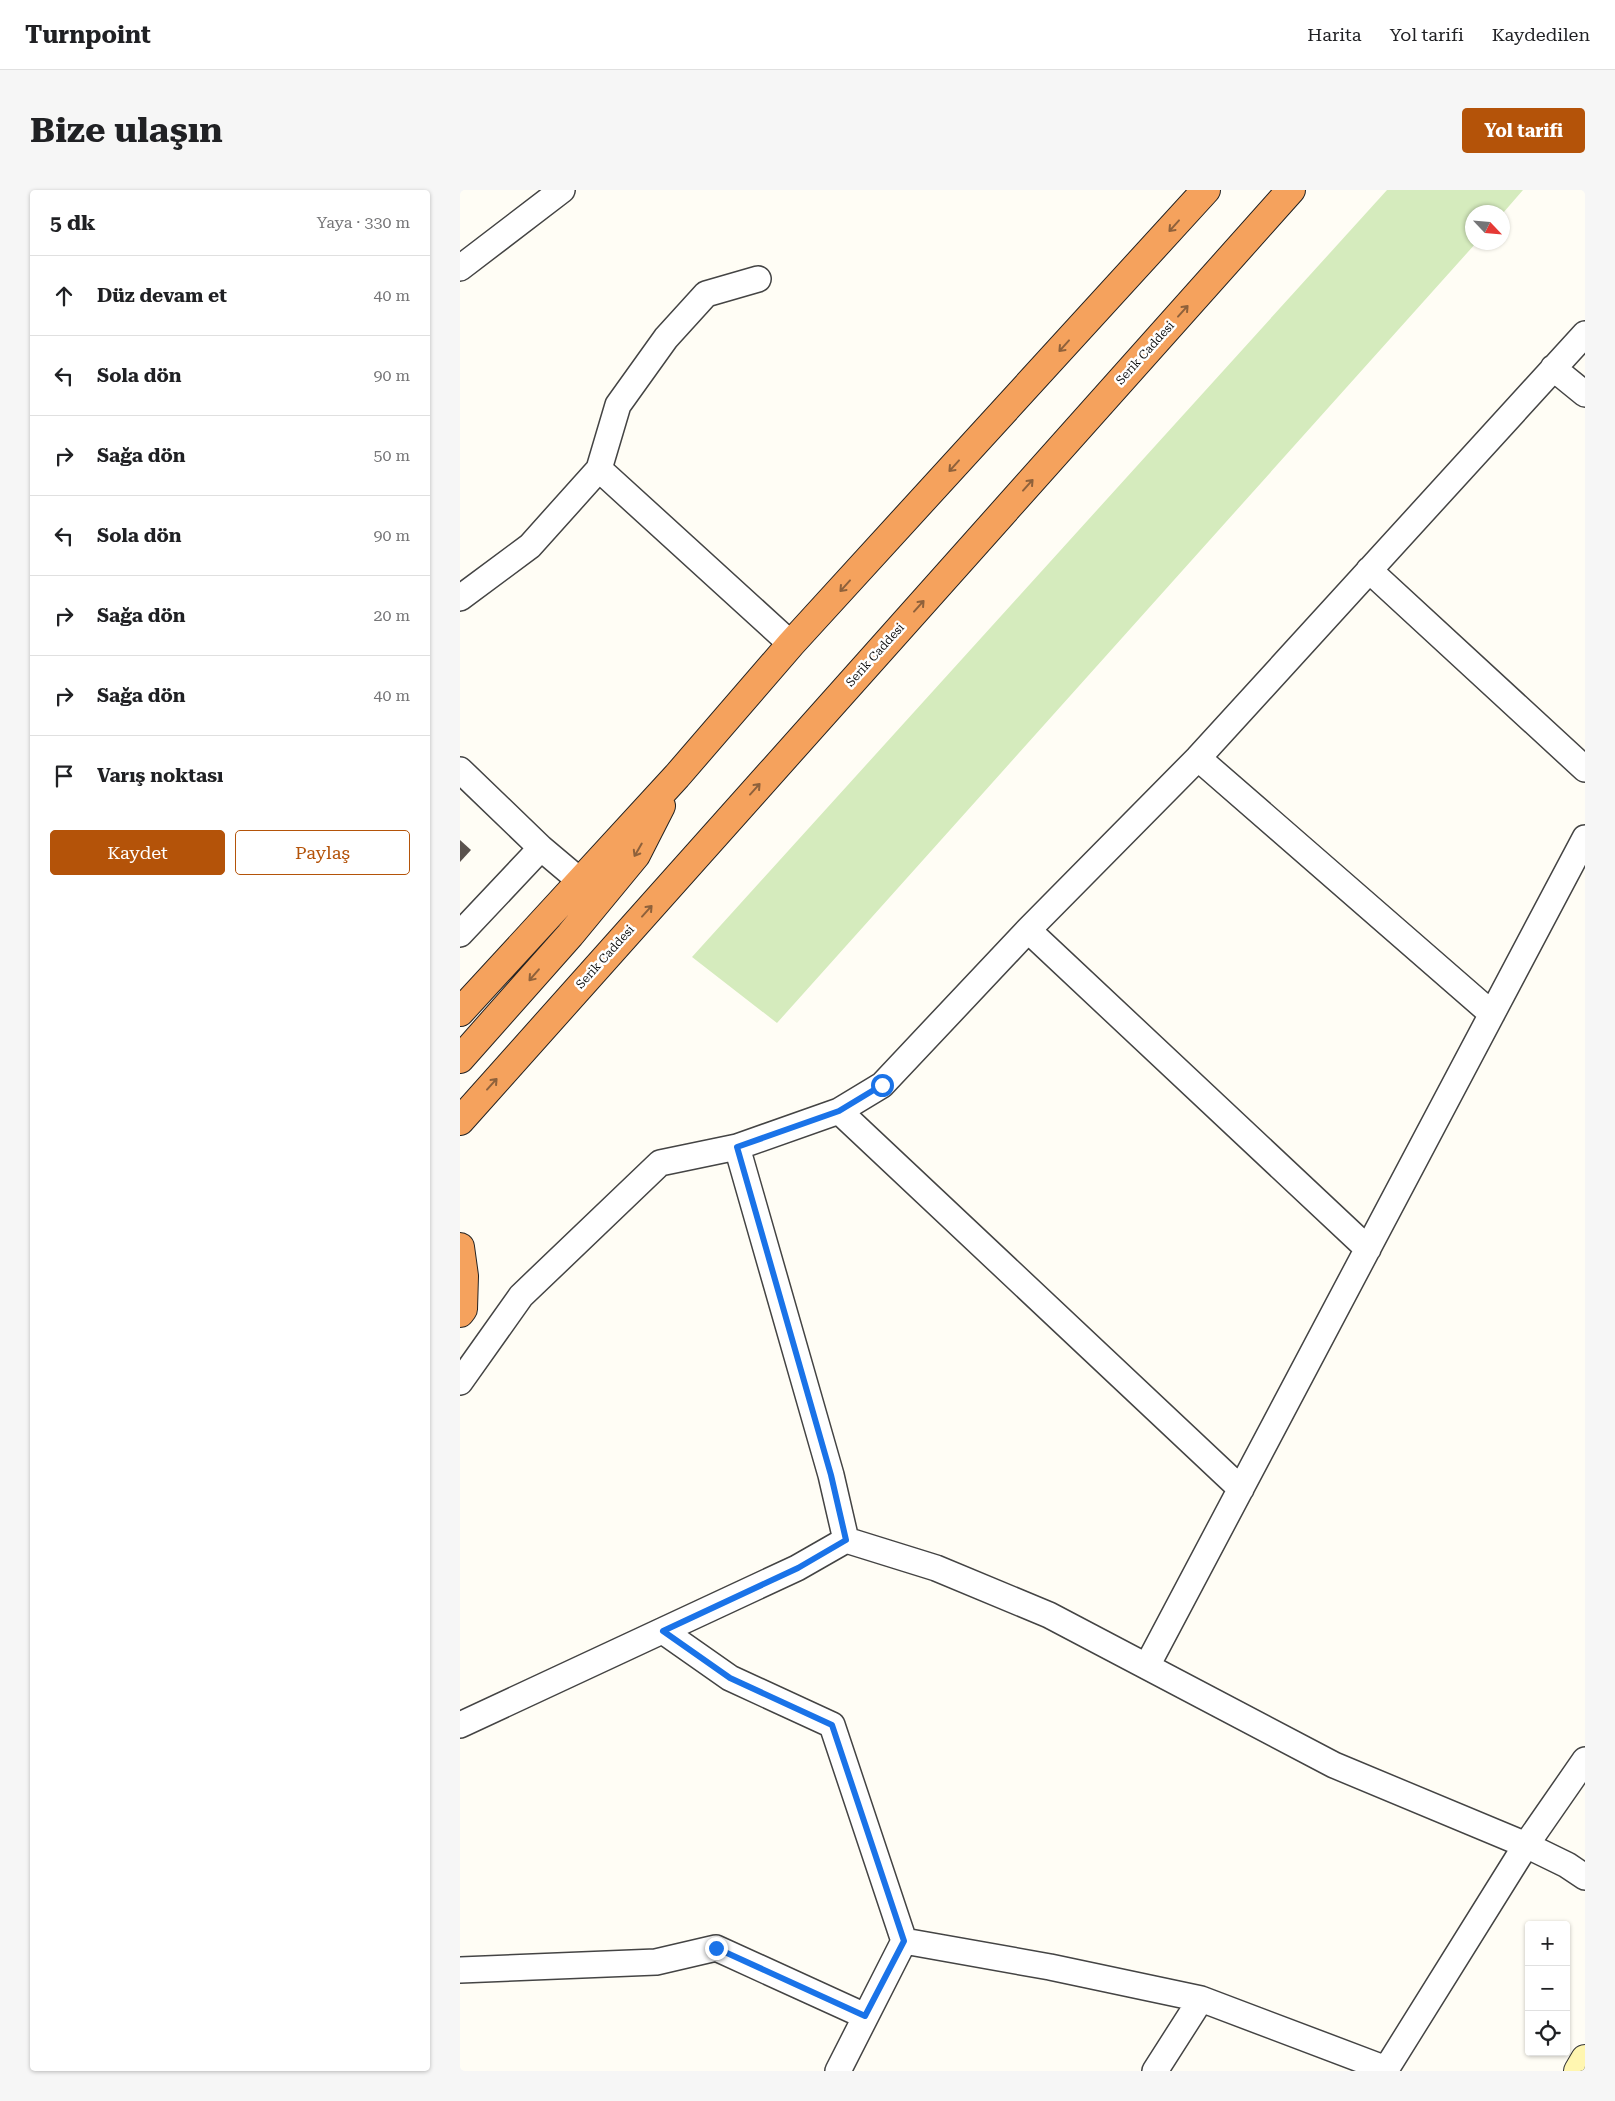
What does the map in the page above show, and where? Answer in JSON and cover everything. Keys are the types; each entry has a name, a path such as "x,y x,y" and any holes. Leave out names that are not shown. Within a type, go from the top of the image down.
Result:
{"highway":[{"path":"460,1012 677,776 791,644 1206,190"},
{"name":"Serik Caddesi","path":"465,1114 1291,190"},
{"path":"460,1059 570,935 636,855 677,776"},
{"path":"460,1142 465,1114"},
{"path":"460,1247 464,1276 463,1309 460,1313"}],"main road":[{"path":"1578,2071 1585,2059"}],"street":[{"path":"460,268 562,190"},
{"path":"460,598 530,546 598,469 618,405 666,338 706,294 758,279"},
{"path":"460,1382 521,1296 660,1163 737,1147 839,1111 882,1085 1028,930 1198,758 1585,334"},
{"path":"1553,368 1585,394"},
{"path":"598,469 791,644"},
{"path":"1369,570 1585,768"},
{"path":"1198,758 1492,1014"},
{"path":"460,770 541,848 580,880"},
{"path":"1147,1666 1585,838"},
{"path":"460,934 541,848"},
{"path":"1028,930 1368,1249"},
{"path":"839,1111 1241,1490"},
{"path":"737,1147 831,1475 846,1540"},
{"path":"460,1725 798,1568 846,1540 936,1568 1049,1615 1334,1765 1526,1845 1567,1865 1585,1877"},
{"path":"663,1631 730,1678 832,1725 904,1941 838,2071"},
{"path":"904,1941 1050,1967 1201,2000 1386,2070 1526,1845 1585,1760"},
{"path":"460,1970 656,1962 716,1948 865,2016"},
{"path":"1155,2071 1201,2000"}],"green space":[{"path":"1387,190 1523,190 1510,205 1465,205 1465,250 1470,250 777,1023 692,957"}],"building":[{"path":"460,840 471,850 460,862"}],"route":[{"path":"716,1948 865,2016 904,1941 832,1725 730,1678 663,1631 798,1568 846,1540 831,1475 737,1147 839,1111 882,1085"}]}
